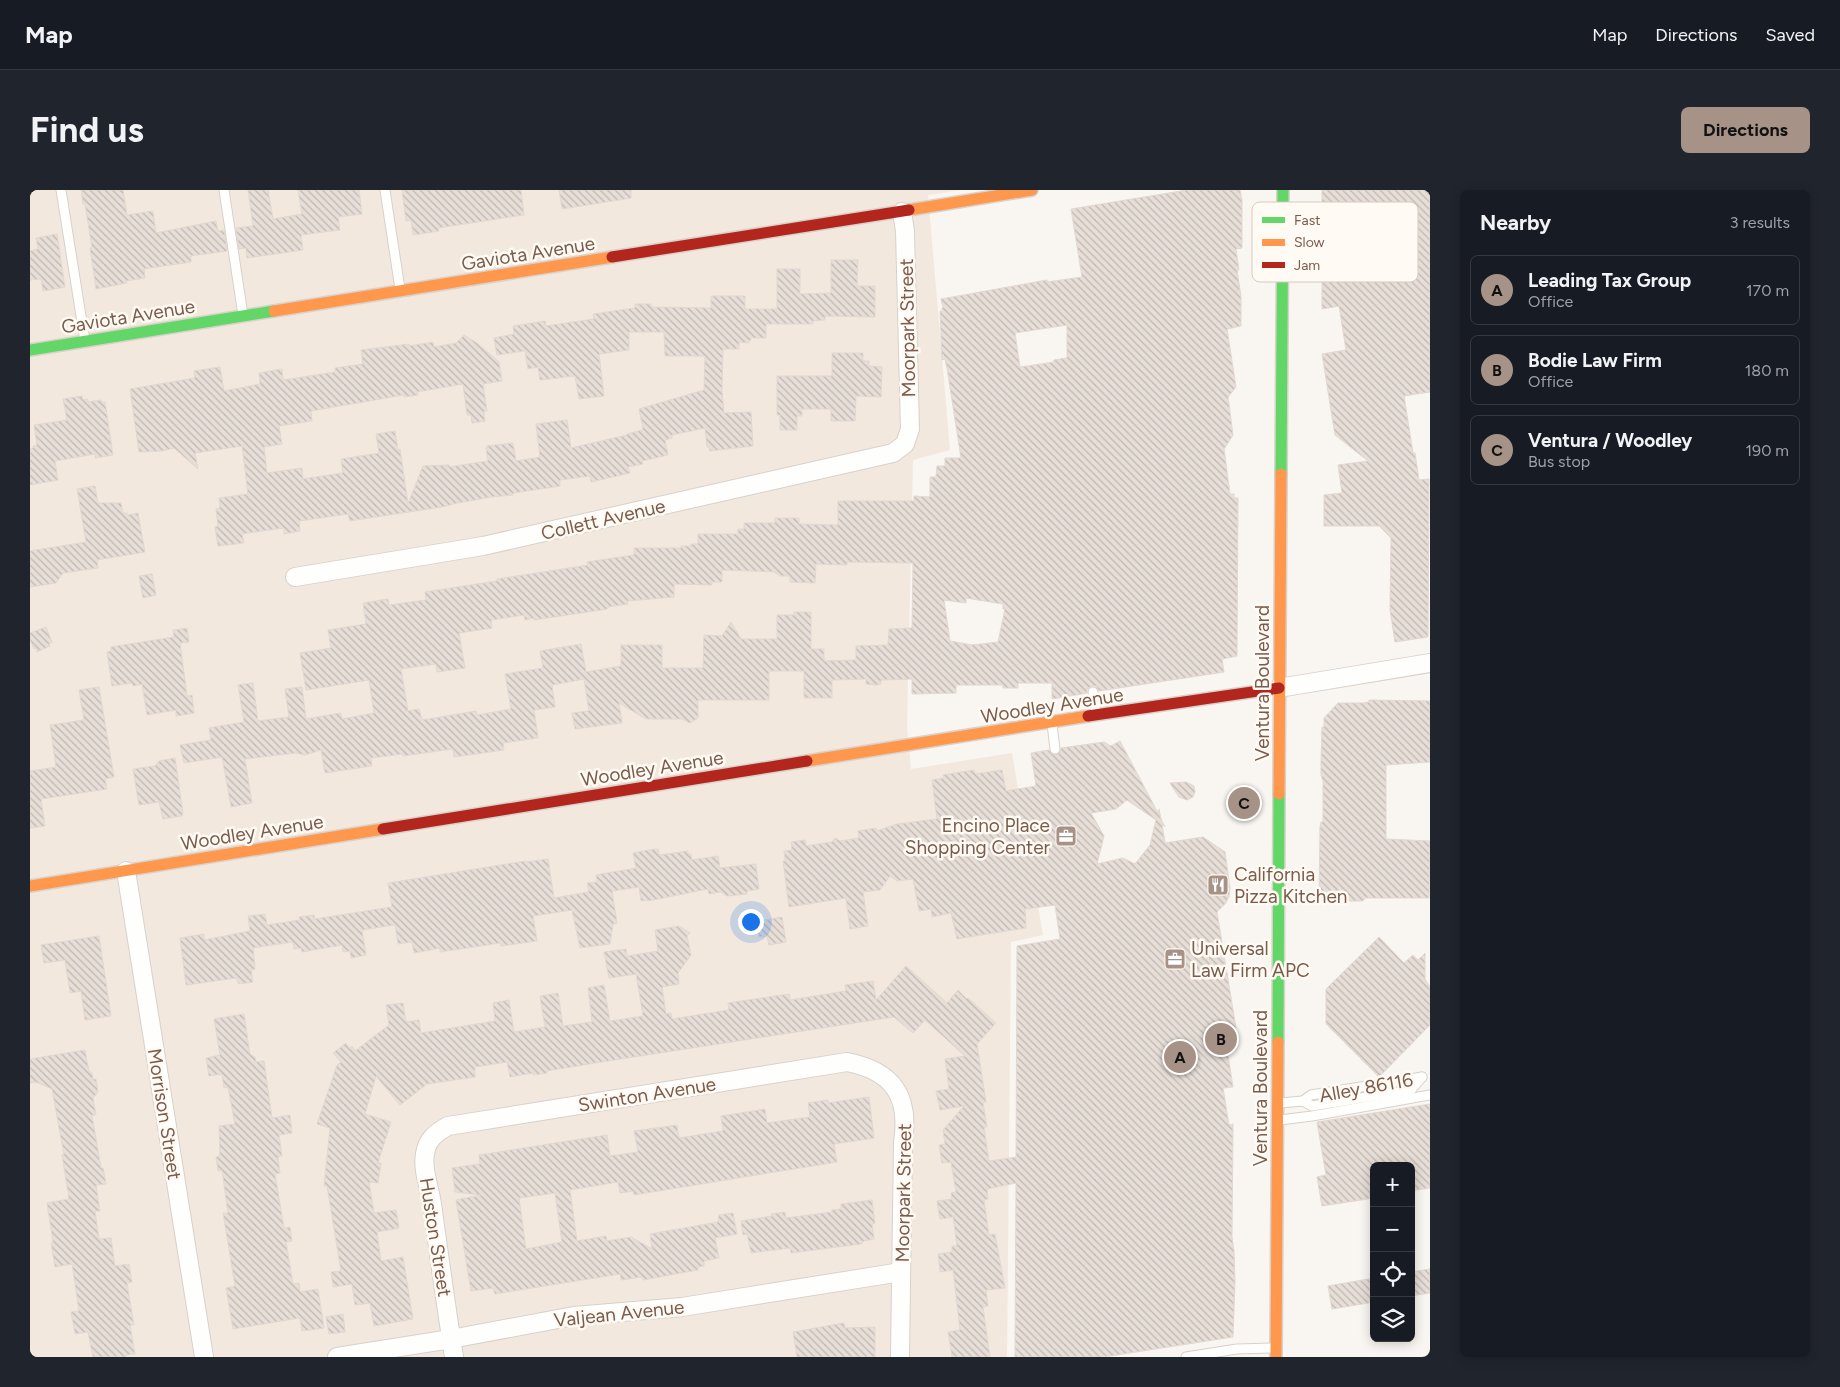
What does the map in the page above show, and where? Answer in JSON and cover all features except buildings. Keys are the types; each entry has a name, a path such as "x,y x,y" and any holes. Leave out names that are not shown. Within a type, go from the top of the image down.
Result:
{"street":[{"name":"Gaviota Avenue","path":"30,350 1032,190"},
{"name":"Moorpark Street","path":"902,212 910,429 906,444"},
{"name":"Ventura Boulevard","path":"1276,1352 1282,282"},
{"name":"Collett Avenue","path":"295,578 343,568 482,546 893,453 906,444"},
{"path":"1279,688 1430,663"},
{"name":"Woodley Avenue","path":"30,886 1052,724 1183,701 1279,688"},
{"name":"Morrison Street","path":"126,870 204,1357"},
{"name":"Moorpark Street","path":"847,1062 860,1064 887,1078 902,1101 906,1124 902,1142 900,1357"},
{"name":"Swinton Avenue","path":"448,1126 847,1062"},
{"name":"Huston Street","path":"448,1126 436,1133 427,1144 424,1156 454,1357"},
{"name":"Valjean Avenue","path":"337,1357 451,1339 574,1316 682,1307 901,1272"}],"lane":[{"path":"61,190 85,341"},
{"path":"224,190 243,316"},
{"path":"385,190 400,291"},
{"path":"1093,692 1096,716"},
{"path":"1052,724 1056,749"},
{"name":"Alley 86116","path":"1278,1103 1303,1101 1311,1095 1422,1077 1411,1090 1312,1106 1303,1101"},
{"path":"1278,1120 1312,1116 1430,1095"},
{"path":"1186,1357 1237,1349 1276,1352"}],"shaded area":[{"path":"30,190 960,190 928,195 950,450 913,460 907,726 911,769 1012,753 1043,935 1011,942 1007,1357 30,1357"}],"traffic: fast":[{"path":"1283,190 1283,202"},
{"path":"1281,474 1282,282"},
{"path":"30,350 274,311"},
{"path":"1278,1042 1279,794"}],"traffic: slow":[{"path":"909,210 1032,190"},
{"path":"274,311 612,257"},
{"path":"1279,794 1281,474"},
{"path":"807,761 1088,716"},
{"path":"30,886 383,829"},
{"path":"1276,1357 1278,1042"}],"traffic: jam":[{"path":"612,257 909,210"},
{"path":"1088,716 1279,688"},
{"path":"383,829 807,761"}],"place":[{"name":"Ventura / Woodley","path":"1244,803"},
{"name":"Encino Place Shopping Center","path":"1066,836"},
{"name":"California Pizza Kitchen","path":"1218,885"},
{"name":"Universal Law Firm APC","path":"1175,959"},
{"name":"Bodie Law Firm","path":"1221,1039"},
{"name":"Leading Tax Group","path":"1180,1057"}]}
